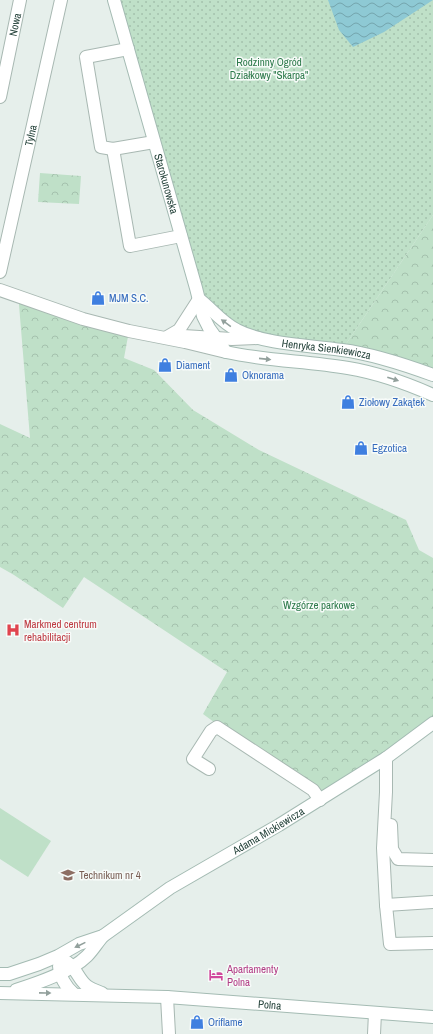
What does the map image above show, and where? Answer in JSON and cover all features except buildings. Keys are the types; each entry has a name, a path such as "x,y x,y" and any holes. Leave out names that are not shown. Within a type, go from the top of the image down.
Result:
{"street":[{"name":"Nowa","path":"0,97 20,0"},
{"name":"Tylna","path":"0,272 61,0"},
{"name":"Starokunowska","path":"114,0 199,299"},
{"path":"128,50 86,57 101,147 113,150 154,142"},
{"path":"113,150 130,246 181,236"},
{"name":"Henryka Sienkiewicza","path":"0,290 83,319 129,331 256,358 354,369 394,379 433,395"},
{"path":"166,338 179,330 199,299"},
{"path":"199,299 203,316 226,352"},
{"path":"199,299 222,321 236,330 258,338"},
{"name":"Henryka Sienkiewicza","path":"166,338 184,336 232,339 258,338 367,354 404,365 433,376"},
{"name":"Adama Mickiewicza","path":"3,993 27,986 73,966 86,956 103,936 170,888 320,800 386,758 433,723"},
{"path":"209,769 193,759 211,731 217,727 313,790 320,800"},
{"path":"386,758 383,848 390,944 433,943"},
{"path":"386,792 391,810 392,849 398,859 433,860"},
{"path":"386,905 433,902"},
{"name":"Adama Mickiewicza","path":"0,974 9,974 58,956 80,944 103,936"},
{"path":"58,956 59,973 67,988 74,994"},
{"name":"Polna","path":"58,956 73,966 86,986 106,995"},
{"name":"Polna","path":"3,993 167,997 433,1017"},
{"path":"167,997 169,1034"},
{"path":"374,1034 375,1013"}],"green space":[{"name":"Rodzinny Ogród Działkowy \"Skarpa\"","path":"114,0 433,0 433,215 342,350 258,338 199,299"},
{"path":"40,173 81,176 79,204 38,202"},
{"path":"433,215 433,375 342,350"},
{"name":"Wzgórze parkowe","path":"20,297 129,331 124,358 154,370 193,410 259,450 406,520 419,550 433,558 433,723 320,800 203,714 227,672 84,577 63,608 0,567 0,424 30,438 19,305"},
{"path":"0,808 51,841 28,877 0,859"}],"water":[{"path":"328,0 433,0 384,32 353,47 339,30"}],"place":[{"name":"MJM S.C.","path":"98,298"},
{"name":"Diament","path":"165,365"},
{"name":"Oknorama","path":"231,375"},
{"name":"Ziołowy Zakątek","path":"348,402"},
{"name":"Egzotica","path":"361,448"},
{"name":"Markmed centrum rehabilitacji","path":"13,630"},
{"name":"Technikum nr 4","path":"68,875"},
{"name":"Apartamenty Polna","path":"216,975"},
{"name":"Oriflame","path":"197,1022"}]}
